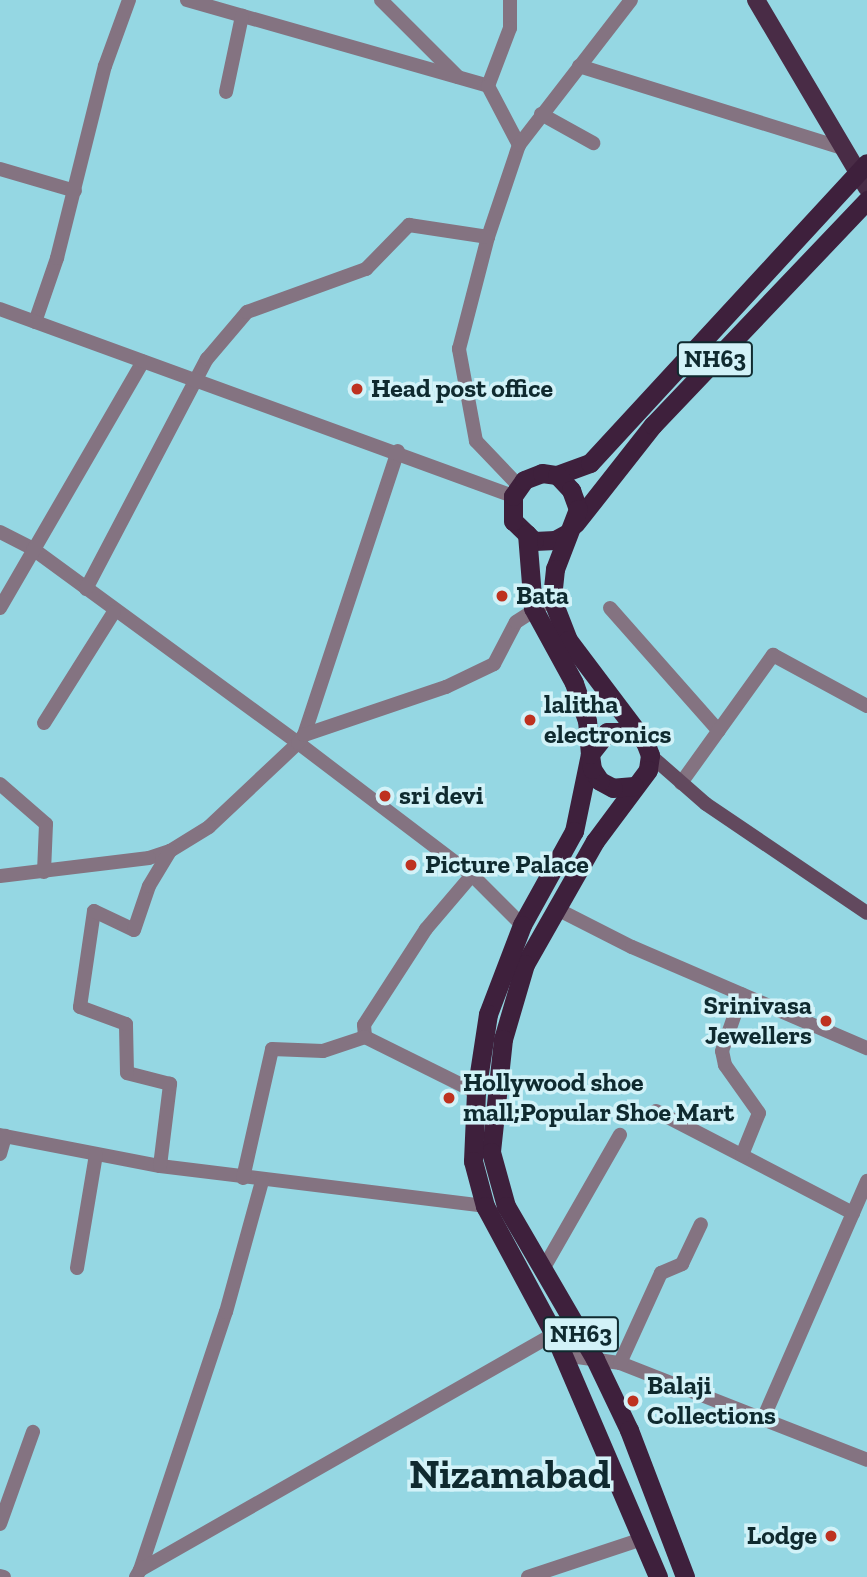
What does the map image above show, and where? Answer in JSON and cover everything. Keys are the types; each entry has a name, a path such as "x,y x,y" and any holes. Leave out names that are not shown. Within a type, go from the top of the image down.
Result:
{"highway":[{"name":"NH63","path":"634,786 612,788 600,781 592,769 587,720 574,683 533,608 527,534 513,521 516,490 541,473 557,475 590,463 864,175"},
{"name":"NH63","path":"570,529 653,425 867,200"},
{"name":"NH63","path":"557,475 571,490 578,509 555,569 552,599 568,640 645,742 650,755 648,770 594,841 525,964 503,1039 491,1152 506,1206 595,1359 629,1430 685,1577"},
{"path":"527,534 534,541 544,540 570,529"},
{"path":"590,754 607,732 635,732"},
{"name":"NH63","path":"590,754 573,831 522,925 488,1014 476,1092 473,1161 485,1206 563,1354 658,1577"}],"main road":[{"path":"756,0 843,148 864,175"},
{"path":"650,755 706,804 867,913"}],"street":[{"path":"34,322 75,191 105,66 130,0"},
{"path":"380,0 459,78"},
{"path":"488,86 510,28 510,0"},
{"path":"516,490 476,441 460,349 488,237 519,145 631,0"},
{"path":"191,1 488,86 519,145"},
{"path":"226,92 242,16"},
{"path":"579,66 843,148"},
{"path":"541,114 593,143"},
{"path":"0,169 75,191"},
{"path":"86,589 195,379 247,312 366,269 410,225 488,237"},
{"path":"0,309 398,451 516,490"},
{"path":"0,608 144,361"},
{"path":"301,739 398,451"},
{"path":"0,532 33,549 114,612 301,739 472,875 522,925"},
{"path":"0,876 44,872 170,851 209,827 301,739 494,664 516,622 533,608 552,599"},
{"path":"610,608 719,731"},
{"path":"44,723 114,612"},
{"path":"681,783 773,655 867,706"},
{"path":"0,784 46,824 44,872"},
{"path":"160,1166 170,1084 127,1073 126,1024 80,1007 94,911 134,930 149,886 170,851"},
{"path":"365,1037 364,1025 426,929 472,875"},
{"path":"555,908 742,995 867,1048"},
{"path":"742,995 722,1051 725,1065 759,1113 742,1155"},
{"path":"243,1178 272,1049 323,1051 365,1037 476,1092"},
{"path":"656,1111 853,1213"},
{"path":"0,1154 2,1135 96,1155 262,1181 485,1206"},
{"path":"542,1271 620,1135"},
{"path":"77,1268 96,1155"},
{"path":"138,1573 226,1312 262,1181"},
{"path":"763,1419 867,1182"},
{"path":"620,1363 661,1273 682,1264 701,1224"},
{"path":"138,1573 574,1322"},
{"path":"563,1354 620,1363 867,1460"},
{"path":"0,1524 33,1432"},
{"path":"528,1577 544,1574 642,1539"}],"place":[{"name":"Head post office","path":"357,389"},
{"name":"Bata","path":"502,596"},
{"name":"lalitha electronics","path":"530,720"},
{"name":"sri devi","path":"385,796"},
{"name":"Picture Palace","path":"411,865"},
{"name":"Srinivasa Jewellers","path":"826,1021"},
{"name":"Hollywood shoe mall;Popular Shoe Mart","path":"449,1098"},
{"name":"Balaji Collections","path":"633,1401"},
{"name":"Lodge","path":"831,1536"}],"district":[{"name":"Nizamabad","path":"510,1474"}]}
